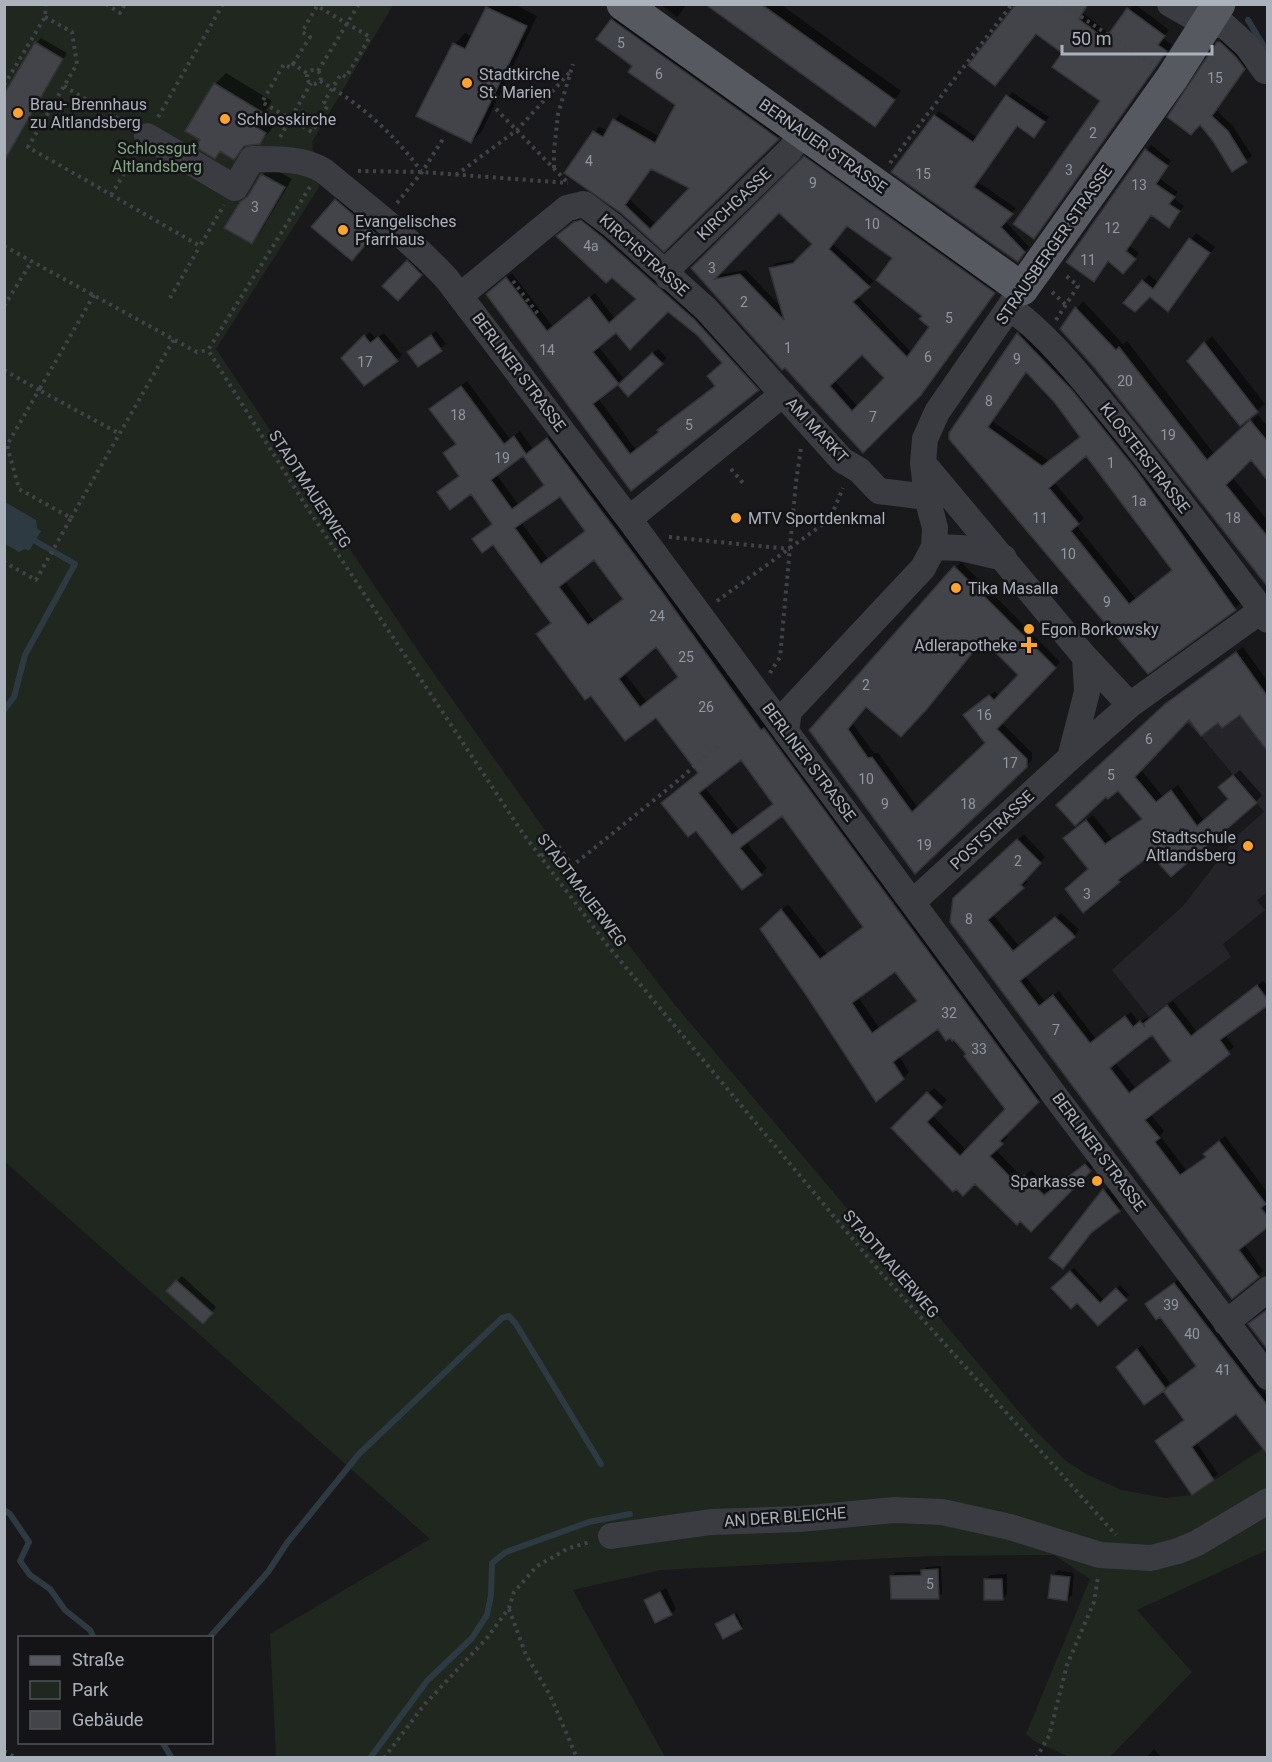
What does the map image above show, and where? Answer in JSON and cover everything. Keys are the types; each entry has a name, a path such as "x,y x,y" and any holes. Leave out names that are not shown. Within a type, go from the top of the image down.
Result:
{"main road":[{"name":"BERNAUER STRASSE","path":"623,4 875,182 1026,294"},
{"name":"STRAUSBERGER STRASSE","path":"1026,294 1213,15"}],"street":[{"path":"1170,4 1213,15 1247,46 1265,71"},
{"name":"KIRCHGASSE","path":"668,277 674,263 790,150 803,132"},
{"path":"147,136 235,188 252,159 280,159 315,165 323,170"},
{"name":"BERLINER STRASSE","path":"323,170 431,261 461,295 914,901 1061,1104 1268,1377"},
{"name":"KIRCHSTRASSE","path":"461,295 567,208 584,204 612,225 706,309 783,394"},
{"name":"KLOSTERSTRASSE","path":"1026,294 1026,320 1079,375 1143,452 1265,615"},
{"name":"STRAUSBERGER STRASSE","path":"927,497 923,463 925,438 937,412 1026,294"},
{"name":"AM MARKT","path":"629,519 783,394 842,460 859,470 879,491 927,497"},
{"path":"923,463 1085,657 1130,705"},
{"path":"786,732 789,711 923,568 934,547 935,528 927,497"},
{"path":"934,547 961,548 1004,558"},
{"name":"POSTSTRASSE","path":"914,901 1130,705 1265,615"},
{"path":"1070,758 1087,692 1085,657"},
{"path":"1226,1323 1268,1289"},
{"name":"AN DER BLEICHE","path":"611,1536 711,1522 800,1519 894,1510 933,1512 1010,1527 1100,1555 1139,1559 1178,1551 1197,1543 1268,1501"}],"path":[{"path":"4,85 45,17 46,4"},
{"path":"106,4 120,13 125,4"},
{"path":"111,195 223,4"},
{"path":"318,71 359,4"},
{"path":"875,182 1012,4"},
{"path":"1062,4 1172,78"},
{"path":"317,6 370,37 346,77 341,74 324,102 328,105 312,132 262,102 284,64 291,68 293,64 310,37 302,32 317,6"},
{"path":"45,17 72,32 77,64 28,147 200,246"},
{"path":"293,64 308,74"},
{"path":"554,169 558,114 573,64"},
{"path":"308,74 314,70 318,71"},
{"path":"318,71 321,75 320,81"},
{"path":"455,175 517,130 570,72"},
{"path":"308,74 311,83"},
{"path":"320,81 372,117 407,152 422,172"},
{"path":"311,83 316,84 320,81"},
{"path":"282,134 311,83"},
{"path":"64,86 147,136"},
{"path":"496,109 568,183 584,204"},
{"path":"383,220 422,172 443,139"},
{"path":"4,246 196,352 208,350 323,170 422,172 568,183"},
{"path":"170,298 235,188"},
{"path":"4,306 32,261"},
{"path":"1044,338 1078,286 1057,267"},
{"path":"512,280 538,314"},
{"path":"1026,294 1066,305"},
{"path":"71,518 19,489 6,446 94,295"},
{"path":"4,562 36,580 174,339"},
{"name":"STADTMAUERWEG","path":"208,350 366,597 541,856 608,946 882,1274 1139,1559"},
{"path":"4,370 120,434"},
{"path":"767,679 780,657 801,448 805,445"},
{"path":"731,469 743,483"},
{"path":"699,614 830,519 843,488"},
{"path":"665,537 790,549"},
{"path":"541,856 557,844 572,866 675,784 717,746"},
{"path":"384,1758 424,1705 487,1638 509,1608 514,1592 537,1566 569,1548 611,1536"},
{"path":"1036,1758 1049,1736 1064,1674 1094,1602 1100,1555"},
{"path":"509,1608 526,1655 550,1695 577,1758"},
{"path":"4,1751 16,1758"}],"shaded area":[{"path":"5,502 36,520 37,529 41,531 29,551 25,549 19,552 5,544"},
{"name":"Stadtschule Altlandsberg","path":"1236,652 1267,697 1268,892 1257,900 1265,910 1223,944 1231,957 1149,1017 1112,970 1183,906 1239,834 1264,812 1201,736 1187,723 1182,727 1165,704"}],"green space":[{"name":"Schlossgut Altlandsberg","path":"5,5 393,5 312,142 319,187 216,349 423,658 595,901 675,1005 1032,1427 1066,1461 1088,1475 1122,1490 1165,1498 1192,1495 1267,1446 1267,1550 1137,1610 1192,1672 1110,1757 1069,1757 1034,1741 1026,1734 1090,1579 1054,1555 931,1556 661,1570 573,1590 665,1757 276,1757 270,1634 430,1539 5,1162"}],"building":[{"path":"705,4 761,4 895,100 875,127"},
{"path":"1016,4 1088,4 1079,19 1105,39 1127,8 1165,36 1158,45 1167,51 1034,239 1013,224 1100,101 1052,67 1062,53 1036,34 995,86 968,65"},
{"name":"Stadtkirche St. Marien","path":"486,7 527,26 471,143 416,116 453,43 465,49"},
{"path":"611,19 779,139 664,252 621,213 564,173 593,131 603,137 613,119 655,143 675,105 628,72 632,66 596,39","holes":["651,169 689,188 650,229 625,205"]},
{"name":"Brau- Brennhaus zu Altlandsberg","path":"35,42 63,59 4,161 4,94"},
{"path":"1217,42 1220,42 1236,57 1245,69 1212,116 1228,131 1247,162 1232,172 1200,125 1191,135 1167,117"},
{"name":"Schlosskirche","path":"214,83 262,112 254,126 266,133 260,144 244,146 234,160 220,151 215,159 195,147 200,140 185,131"},
{"path":"1006,95 1045,122 1034,138 1017,126 974,187 1013,214 1001,227 1025,252 1018,262 891,172 934,115 973,142"},
{"path":"1145,149 1168,166 1156,184 1175,197 1169,204 1180,211 1169,228 1151,215 1126,251 1136,259 1123,274 1108,261 1094,282 1066,262"},
{"path":"804,156 995,293 921,395 863,453 785,368 782,370 691,268","holes":["779,213 812,244 793,263 769,268 784,320 740,274 715,279","847,226 892,258 876,280 922,316 919,319 929,327 907,357 853,302 870,287 829,249","862,355 884,378 852,411 830,386"]},
{"path":"261,174 285,187 252,244 224,228"},
{"name":"Evangelisches Pfarrhaus","path":"335,199 375,233 352,261 311,227"},
{"path":"581,220 602,237 695,320 759,390 631,491 486,294 506,277 547,331 589,297 609,323 636,299 612,278 606,283 556,236 574,222","holes":["668,312 697,335 722,363 707,376 715,386 657,430 659,432 630,454 593,404 619,384 593,352 616,333 630,350"]},
{"path":"1189,238 1210,253 1168,312 1150,297 1135,312 1123,303 1142,280 1153,289"},
{"path":"407,260 422,275 398,301 382,286"},
{"path":"1075,307 1116,350 1119,347 1207,460 1250,420 1268,442 1268,481 1251,460 1226,485 1268,537 1268,587 1094,367 1060,329"},
{"path":"1017,333 1072,390 1137,471 1236,610 1148,674 949,439 949,433","holes":["1026,372 1055,403 1080,437 1042,466 988,427","1086,456 1172,570 1129,604 1071,531 1079,524 1049,488"]},
{"path":"364,335 370,343 378,337 398,361 364,386 341,358"},
{"path":"431,335 442,351 418,367 407,352"},
{"path":"1204,342 1258,412 1240,426 1187,361"},
{"path":"652,353 663,364 628,397 618,385"},
{"path":"461,386 504,444 514,436 526,454 547,438 660,589 761,730 764,728 1039,1102 1000,1141 1003,1144 990,1156 1016,1183 1024,1175 1044,1195 1085,1164 1091,1171 1031,1232 1020,1221 1017,1225 975,1184 963,1196 956,1189 953,1192 891,1128 927,1092 942,1107 927,1122 960,1156 1005,1109 964,1056 966,1054 954,1040 950,1038 946,1041 938,1029 893,1062 904,1079 876,1102 760,929 781,909 820,959 863,927 782,816 740,848 762,875 742,890 696,831 688,837 661,803 698,773 656,718 625,741 591,696 585,700 536,634 551,623 493,545 482,553 472,539 492,524 471,494 450,510 437,492 459,476 443,453 456,444 429,409","holes":["523,456 544,485 512,509 491,480","560,497 585,531 541,564 515,528","594,560 623,599 588,625 559,587","656,647 678,677 640,707 619,679","741,760 773,804 732,835 699,793","895,972 917,1001 872,1033 852,1003"]},
{"path":"954,566 1056,668 997,729 1027,759 1027,767 915,874 809,730","holes":["982,641 1018,675 994,700 989,695 963,715 985,743 912,812 872,757 868,758 848,729 866,707 901,737 927,709"]},
{"path":"1236,652 1268,697 1268,752 1240,715 1222,728 1218,723 1201,736 1189,720 1135,777 1156,802 1171,790 1197,826 1228,799 1218,787 1233,775 1257,803 1171,877 1151,855 1118,880 1120,882 1083,913 1065,889 1088,869 1063,838 1086,820 1105,844 1142,819 1118,791 1108,799 1106,797 1075,826 1056,805 1165,704"},
{"path":"1017,839 1041,863 1021,885 1024,888 988,920 1013,951 1055,917 1072,933 1075,937 1020,981 1039,1006 1053,995 1090,1043 1125,1016 1133,1027 1140,1021 1145,1027 1143,1024 1167,1005 1191,1036 1257,985 1268,1000 1268,1005 1220,1040 1230,1054 1145,1120 1160,1138 1155,1142 1180,1175 1206,1157 1203,1154 1219,1141 1266,1204 1261,1208 1268,1217 1268,1227 1239,1250 1259,1277 1232,1299 950,922 953,898","holes":["1152,1035 1171,1061 1129,1093 1110,1068"]},
{"path":"1103,1189 1120,1211 1091,1233 1063,1269 1049,1258"},
{"path":"1070,1271 1100,1303 1116,1288 1127,1300 1098,1326 1077,1303 1071,1309 1051,1288"},
{"path":"176,1280 213,1313 203,1324 166,1291"},
{"path":"1174,1283 1268,1406 1268,1455 1236,1414 1192,1447 1214,1480 1192,1495 1155,1441 1184,1420 1163,1391 1196,1366 1160,1317 1156,1320 1145,1304"},
{"path":"1268,1309 1268,1350 1248,1324"},
{"path":"1137,1349 1166,1389 1144,1405 1116,1367"},
{"path":"938,1569 939,1599 891,1599 890,1576 921,1575 921,1570"},
{"path":"1051,1575 1070,1577 1067,1601 1048,1598"},
{"path":"984,1579 1002,1579 1003,1600 984,1600"},
{"path":"660,1592 672,1615 655,1623 644,1600"},
{"path":"734,1614 742,1629 723,1639 715,1624"}],"waterway":[{"path":"1248,20 1268,53"},
{"path":"4,710 14,697 25,655 75,564 30,538"},
{"path":"211,1636 268,1572 287,1543 359,1454 502,1318 509,1316 516,1324 601,1464"},
{"path":"4,1510 10,1514 29,1542 20,1561 30,1575 50,1589 65,1610 90,1630 93,1636"},
{"path":"370,1758 427,1681 472,1638 487,1615 491,1595 492,1563 506,1552 589,1522 630,1514"},
{"path":"163,1744 172,1758"}],"place":[{"name":"Stadtkirche St. Marien","path":"467,83"},
{"name":"Brau- Brennhaus zu Altlandsberg","path":"18,113"},
{"name":"Schlosskirche","path":"225,119"},
{"name":"Evangelisches Pfarrhaus","path":"343,230"},
{"name":"MTV Sportdenkmal","path":"736,518"},
{"name":"Tika Masalla","path":"956,588"},
{"name":"Egon Borkowsky","path":"1029,629"},
{"name":"Adlerapotheke","path":"1029,645"},
{"name":"Stadtschule Altlandsberg","path":"1248,846"},
{"name":"Sparkasse","path":"1097,1181"}]}
